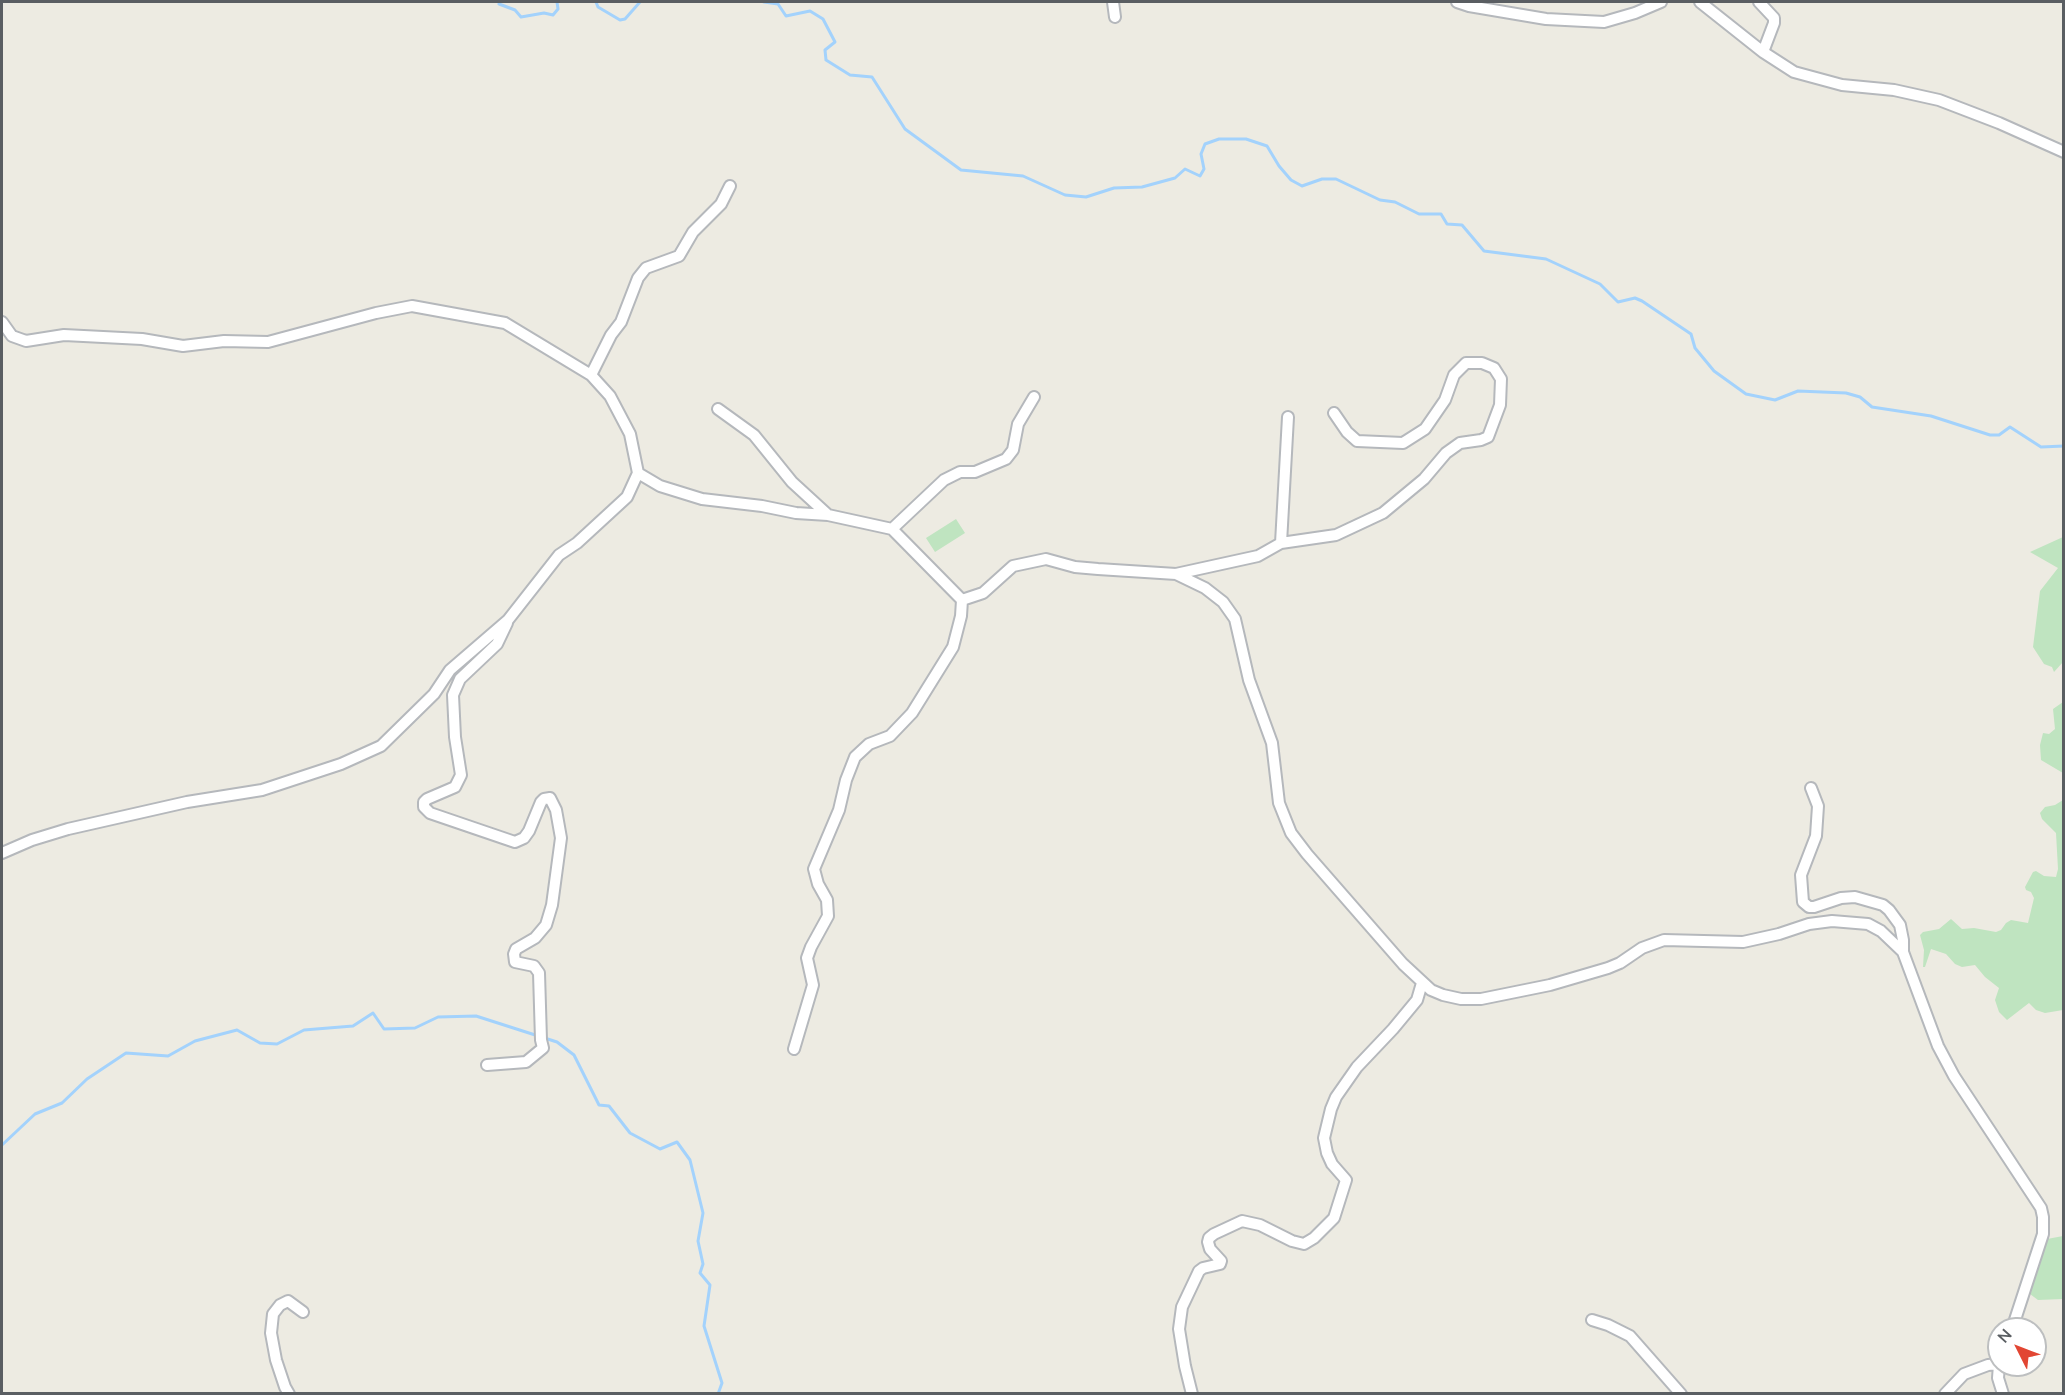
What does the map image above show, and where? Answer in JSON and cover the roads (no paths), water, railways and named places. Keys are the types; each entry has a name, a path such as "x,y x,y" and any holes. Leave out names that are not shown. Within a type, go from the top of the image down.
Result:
{"street":[{"path":"1113,2 1115,17"},
{"path":"1457,2 1546,19 1604,22 1661,2"},
{"path":"1700,2 1763,52 1794,72 1842,85 1894,90 1939,100 1999,123 2064,152"},
{"path":"1759,2 1774,18 1763,52"},
{"path":"591,375 611,335 621,322 638,278 646,268 679,255 693,232 721,204 730,186"},
{"path":"2,322 12,336 26,341 64,335 142,339 183,346 224,341 268,342 412,306 505,323 591,375 610,396 630,434 638,472 627,497 577,543 559,555 508,620 450,669 434,694 381,746 341,764 262,790 187,802 68,829 32,840 2,853"},
{"path":"962,600 983,592 1013,566 1046,559 1076,567 1176,574 1258,556 1281,543 1336,535 1383,513 1424,478 1446,453 1460,443 1481,441 1488,437 1500,405 1501,379 1494,368 1482,363 1466,363 1454,375 1445,400 1425,429 1403,443 1357,441 1347,432 1334,413"},
{"path":"892,529 944,480 960,472 975,472 1006,459 1013,450 1018,424 1034,397"},
{"path":"718,409 754,435 792,482 828,515"},
{"path":"1281,543 1288,417"},
{"path":"638,472 660,486 702,499 762,506 796,513 828,515 892,529 962,600 961,616 953,647 912,713 890,736 868,744 855,757 846,780 839,810 814,869 826,900 828,916 807,958 813,985 794,1049"},
{"path":"1176,574 1205,588 1223,602 1235,619 1249,680 1272,743 1279,803 1292,833 1315,863 1403,964 1422,983 1443,995 1461,999 1481,999 1550,985 1608,968 1642,948 1664,940 1743,942 1809,924 1832,921 1868,924 1876,927 1903,952"},
{"path":"487,1065 526,1062 543,1048 539,973 534,966 515,962 514,954 516,950 535,938 546,925 552,905 561,838 556,810 550,798 540,802 529,831 524,838 515,842 430,813 424,807 424,802 455,787 460,776 453,695 460,679 497,644 508,620"},
{"path":"1811,788 1818,806 1816,836 1801,875 1803,902 1814,908 1841,898 1855,897 1883,905 1889,910 1900,925 1903,952 1938,1046 1954,1076 2041,1208 2043,1234 2016,1317"},
{"path":"1192,1394 1179,1329 1182,1307 1199,1271 1217,1265 1221,1261 1210,1249 1209,1238 1242,1221 1304,1244 1314,1238 1334,1218 1346,1180 1332,1164 1327,1153 1324,1137 1331,1109 1336,1097 1357,1067 1393,1029 1416,1000 1422,983"},
{"path":"289,1394 276,1360 271,1333 273,1314 280,1305 288,1301 303,1312"},
{"path":"1592,1320 1608,1324 1630,1336 1681,1394"},
{"path":"1945,1394 1964,1374 1987,1365"},
{"path":"1998,1377 2003,1394"}],"waterway":[{"path":"500,2 499,4 515,10 521,17 544,13 553,15 558,9 557,2"},
{"path":"596,2 598,7 620,20 625,19 640,2"},
{"path":"764,2 778,4 786,16 810,11 823,19 835,42 825,50 826,60 850,75 872,77 905,129 961,170 1023,176 1065,195 1086,197 1114,188 1142,187 1175,178 1185,169 1200,176 1204,169 1201,154 1205,144 1219,139 1246,139 1267,146 1291,180 1302,186 1322,179 1336,179 1380,200 1395,202 1419,214 1441,214 1447,224 1462,225 1484,251 1546,259 1600,284 1618,302 1635,298 1642,301 1691,334 1695,348 1714,371 1746,394 1775,400 1798,391 1846,393 1860,397 1872,407 1931,416 1990,435 1999,435 2010,427 2041,447 2064,446"},
{"path":"2,1145 35,1114 62,1103 87,1079 126,1053 168,1056 195,1041 237,1030 260,1043 277,1044 304,1030 353,1026 373,1013 384,1029 415,1028 438,1017 476,1016 557,1042 574,1055 599,1105 609,1106 630,1133 660,1149 677,1142 690,1160 703,1213 698,1241 703,1264 700,1273 710,1285 704,1326 722,1383 718,1394"}]}
